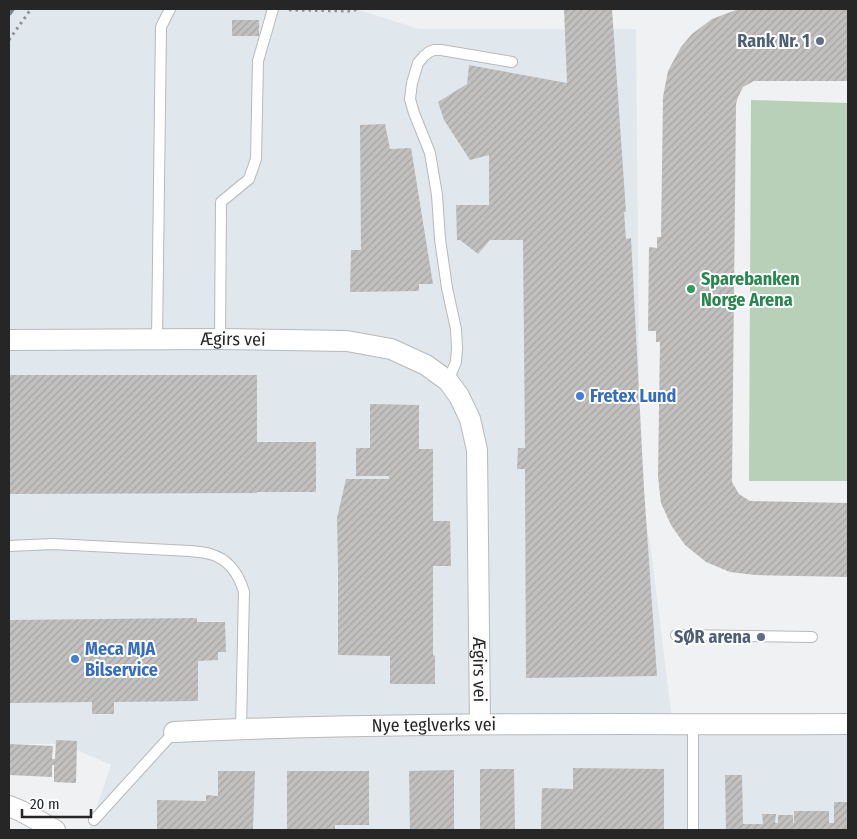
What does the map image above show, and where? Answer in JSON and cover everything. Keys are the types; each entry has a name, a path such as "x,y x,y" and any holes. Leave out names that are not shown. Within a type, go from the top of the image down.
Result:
{"street":[{"name":"Ægirs vei","path":"9,340 220,339 347,341 391,349 426,365 448,381 470,419 477,450 480,724"},
{"name":"Nye teglverks vei","path":"174,732 480,724 848,724"},
{"path":"9,806 55,830"}],"lane":[{"path":"157,340 161,27 170,9"},
{"path":"220,339 221,202 249,179 256,160 258,61 273,9"},
{"path":"448,381 456,362 456,329 447,288 440,238 437,195 430,153 410,99 412,83 418,63 424,56 434,50 512,62"},
{"path":"9,546 52,544 190,550 211,554 229,564 238,576 244,592 241,729"},
{"path":"676,635 812,637"},
{"path":"693,724 693,830"},
{"path":"94,820 174,732"}],"path":[{"path":"9,40 31,9"},
{"path":"273,9 351,12 360,9"}],"shaded area":[{"path":"9,9 357,9 419,29 636,29 640,491 651,550 672,720 848,715 848,830 89,830 111,765 63,744 9,744"}],"green space":[{"path":"751,100 848,103 848,481 749,481"}],"building":[{"path":"564,9 612,9 626,212 624,212 626,239 631,238 644,489 657,676 526,678 525,469 517,469 518,448 525,448 523,240 490,240 478,254 460,240 457,240 456,205 489,205 489,155 470,160 444,120 438,102 467,84 469,65 567,83"},
{"name":"Sparebanken Norge Arena","path":"743,9 848,9 848,81 754,81 743,87 736,104 732,482 739,494 750,501 848,503 848,577 755,575 730,572 706,562 685,545 671,525 661,503 658,476 660,342 656,342 656,331 648,331 649,247 657,248 657,237 661,237 663,97 668,71 681,47 692,34 712,19"},
{"path":"232,20 259,20 259,36 232,36"},
{"path":"385,124 390,149 411,148 433,284 419,284 419,291 350,292 351,250 361,250 360,125"},
{"path":"9,375 257,375 257,442 316,442 316,492 9,494"},
{"path":"370,404 419,405 419,449 433,449 433,521 450,521 451,566 433,566 433,655 435,656 435,684 390,684 390,656 338,655 337,518 346,479 389,479 389,476 356,476 356,448 370,448"},
{"path":"197,618 197,622 225,622 226,652 218,652 218,660 198,661 198,701 114,702 114,714 92,714 92,702 9,703 9,620"},
{"path":"56,740 77,741 76,783 54,782 54,765 52,765 52,777 9,775 10,744 53,746 52,759 55,759"},
{"path":"573,768 664,769 664,830 541,830 542,788 573,789"},
{"path":"480,769 514,769 515,830 480,830"},
{"path":"454,770 454,830 410,830 409,771"},
{"path":"218,771 255,771 253,830 157,830 157,800 206,801 206,795 218,796"},
{"path":"287,771 369,771 369,825 335,825 335,830 287,830"},
{"path":"725,775 742,775 743,824 763,824 762,814 776,814 775,823 778,823 778,815 793,815 794,823 794,811 829,811 829,823 834,823 834,802 848,802 848,830 726,830"}],"place":[{"name":"Rank Nr. 1","path":"820,41"},
{"name":"Sparebanken Norge Arena","path":"691,289"},
{"name":"Fretex Lund","path":"580,396"},
{"name":"SØR arena","path":"761,637"},
{"name":"Meca MJA Bilservice","path":"75,659"}]}
